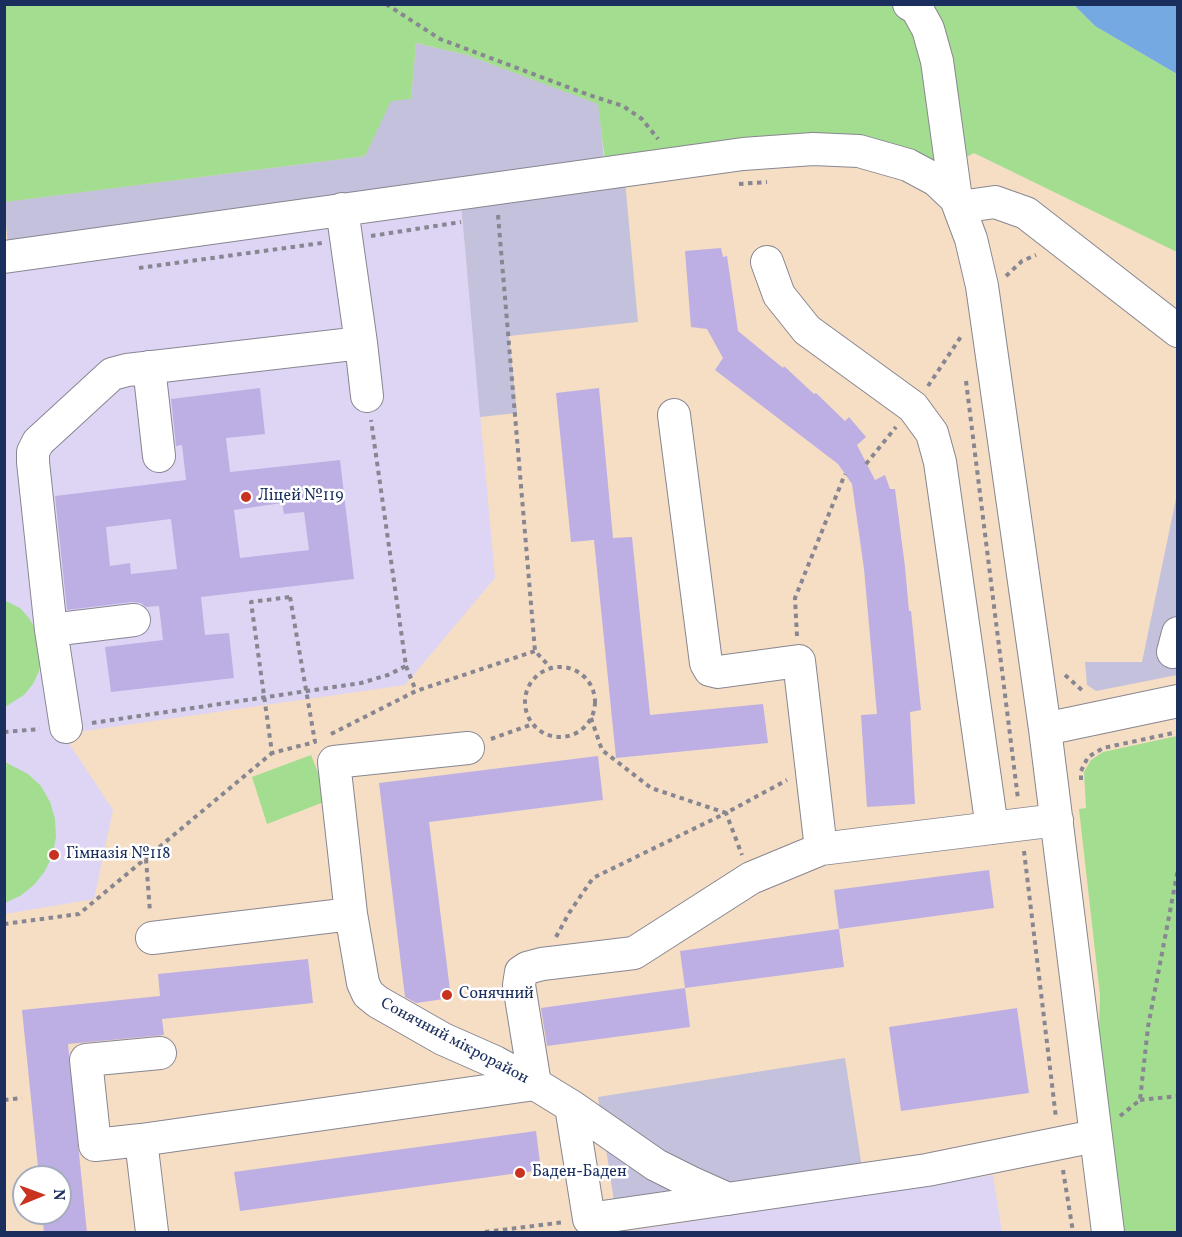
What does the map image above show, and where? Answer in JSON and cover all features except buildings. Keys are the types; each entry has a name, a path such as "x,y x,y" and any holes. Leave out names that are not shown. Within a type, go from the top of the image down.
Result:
{"street":[{"path":"909,4 917,9 928,28 937,61 960,208 971,239 982,286 1045,729 1108,1233"},
{"path":"4,257 344,225 671,164 743,154 813,149 859,151 908,165 936,180 960,208"},
{"path":"960,208 995,202 1026,213 1178,331"},
{"path":"344,225 367,396"},
{"path":"767,262 779,295 807,330 913,407 932,433 940,462 1007,826"},
{"path":"66,727 51,630 33,452 38,442 112,374 361,343"},
{"path":"149,368 159,456"},
{"path":"674,415 706,663 710,670 718,672 799,661 821,849"},
{"path":"51,630 134,620"},
{"path":"1045,729 1178,701"},
{"name":"Сонячний мікрорайон","path":"468,748 334,762 351,914 363,983 368,994 378,1002 443,1039 495,1062 535,1084"},
{"path":"728,1199 656,1165 535,1084 519,985 520,972 542,964 634,952 751,878 821,849 1057,820"},
{"path":"152,938 351,914"},
{"name":"Сонячний мікрорайон","path":"160,1053 86,1060 95,1145 535,1084"},
{"path":"571,1106 589,1219 927,1170 1095,1136"},
{"path":"141,1140 152,1233"}],"path":[{"path":"386,4 440,39 622,106 642,118 655,133 671,164"},
{"path":"729,185 776,181"},
{"path":"488,215 498,213 535,651 550,668"},
{"path":"138,268 344,225 450,225 469,220"},
{"path":"959,326 962,349"},
{"path":"965,372 1007,826 1073,1233"},
{"path":"367,396 406,666 416,691"},
{"path":"866,464 913,407"},
{"path":"799,661 795,598 845,474"},
{"path":"272,753 251,602 290,597 315,742"},
{"path":"4,924 79,914 272,753 315,742 416,691 535,651"},
{"path":"4,732 66,727 361,683 388,675 406,666"},
{"path":"562,666 583,675 594,695 591,718 584,727 564,737 541,732 527,714 524,703 531,681 540,672 550,668 562,666"},
{"path":"591,718 602,750 651,788 726,813"},
{"path":"468,748 533,724"},
{"path":"1081,781 1081,771 1088,757 1102,748 1178,732"},
{"path":"542,964 568,913 593,878 726,813 811,767"},
{"path":"726,813 751,878"},
{"path":"146,858 152,938"},
{"path":"1140,1100 1148,1027 1178,869"},
{"path":"1095,1136 1140,1100 1178,1096"},
{"path":"4,1100 22,1098"},
{"path":"485,1233 589,1219"}],"shaded area":[{"path":"416,43 467,55 599,104 604,161 8,245 4,202 365,156 391,100 411,98"},
{"path":"625,181 638,322 509,336 517,413 480,417 461,203"},
{"name":"Ліцей №119","path":"461,203 495,578 405,685 63,734 113,810 94,899 5,914 4,267"},
{"path":"1177,494 1177,675 1096,691 1087,685 1085,662 1142,662"},
{"path":"845,1058 862,1168 615,1207 598,1097"},
{"path":"993,1175 1002,1232 623,1232"}],"green space":[{"path":"4,5 1074,5 1095,26 1177,74 1177,252 974,153 944,169 910,150 605,161 598,104 467,55 416,43 411,99 391,101 365,156 5,202"},
{"path":"4,600 20,608 29,618 36,630 41,657 39,671 33,684 24,695 5,707"},
{"path":"1177,736 1177,1232 1120,1232 1098,1064 1100,995 1079,809 1086,808 1084,772 1091,760 1103,752"},
{"path":"311,755 329,800 267,824 252,777"},
{"path":"5,762 28,774 41,786 50,802 55,819 56,837 53,854 45,871 34,885 20,896 5,903"}],"water":[{"path":"1074,5 1177,5 1177,74 1095,26"}],"place":[{"name":"Ліцей №119","path":"246,497"},
{"name":"Гімназія №118","path":"54,855"},
{"name":"Сонячний","path":"447,995"},
{"name":"Баден-Баден","path":"520,1173"}]}
